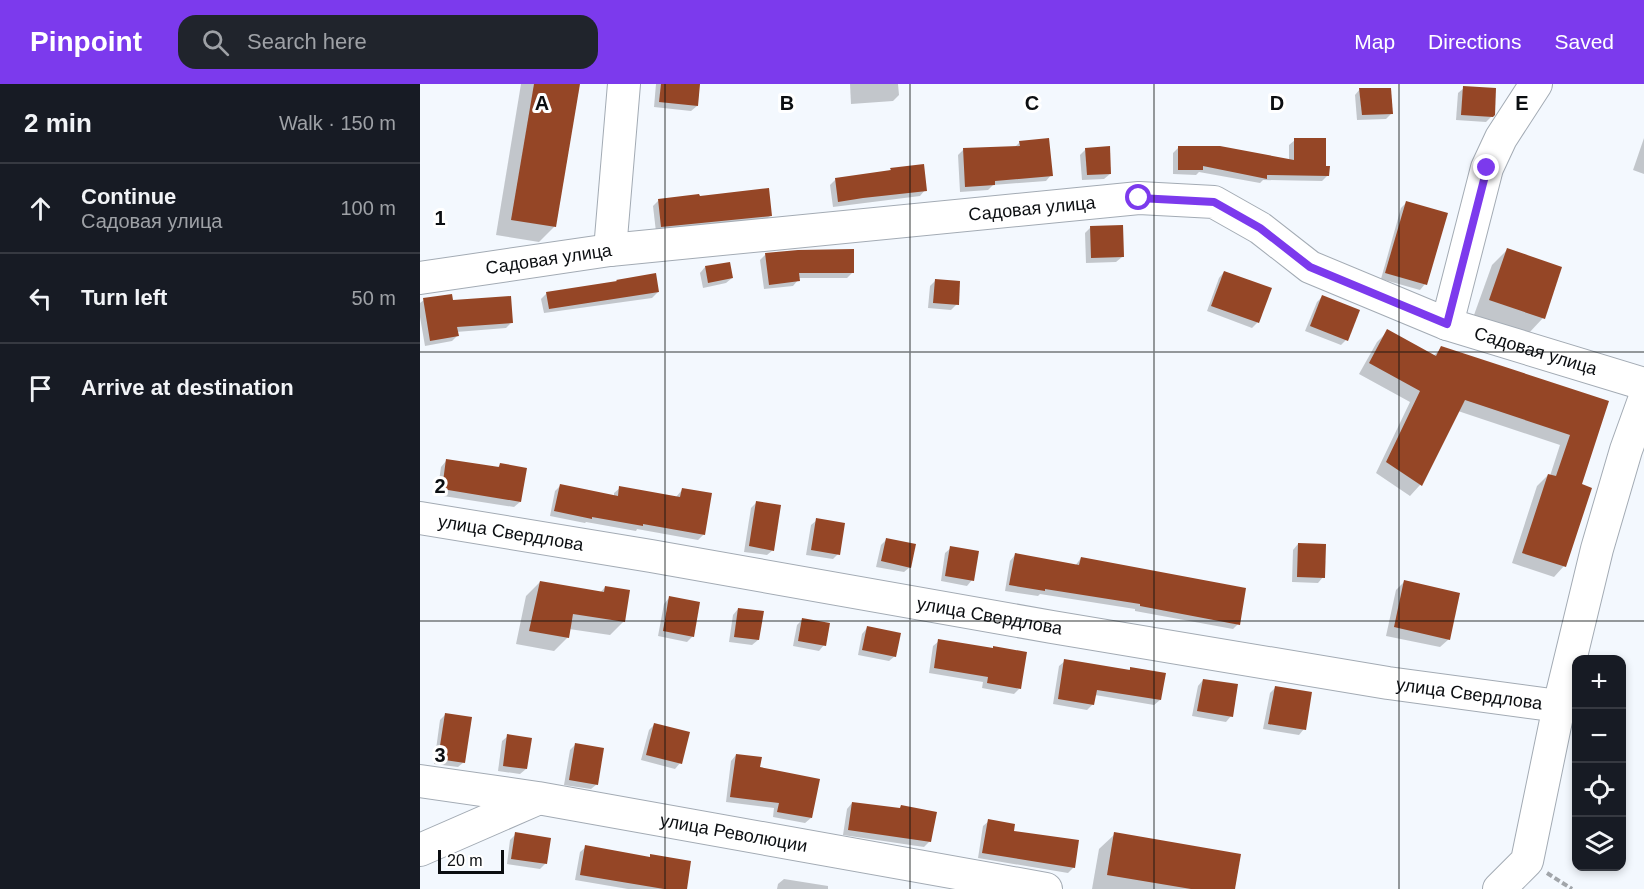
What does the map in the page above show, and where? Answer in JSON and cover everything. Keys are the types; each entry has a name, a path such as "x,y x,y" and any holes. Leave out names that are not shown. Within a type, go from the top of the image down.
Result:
{"street":[{"path":"610,250 624,84"},
{"path":"1447,324 1487,168 1501,138 1536,84"},
{"name":"Садовая улица","path":"420,278 610,250 1139,198 1214,202 1260,228 1310,267 1447,324 1644,384"},
{"path":"1499,889 1527,861 1559,706 1597,549 1626,450 1644,400"},
{"name":"улица Свердлова","path":"420,518 1388,683 1559,706"},
{"name":"улица Революции","path":"420,781 538,798 1046,889"},
{"path":"420,850 538,798"}],"building":[{"path":"534,84 580,84 556,227 511,220"},
{"path":"661,84 700,84 698,106 659,102"},
{"path":"1463,86 1496,88 1495,115 1493,117 1461,115"},
{"path":"1359,88 1391,88 1393,114 1362,115"},
{"path":"1049,138 1053,176 995,181 995,185 965,187 963,148 1020,146 1019,141"},
{"path":"1294,138 1326,138 1326,166 1330,166 1329,176 1267,175 1267,179 1203,166 1203,170 1178,170 1178,146 1220,146 1294,160"},
{"path":"1110,146 1111,174 1087,175 1085,148"},
{"path":"924,164 927,191 838,202 835,178"},
{"path":"769,188 772,216 661,227 658,199"},
{"path":"1406,201 1448,213 1427,285 1385,273"},
{"path":"1123,225 1124,257 1091,258 1090,226"},
{"path":"1507,248 1562,267 1545,319 1489,300"},
{"path":"854,249 854,273 799,273 800,281 769,285 765,253"},
{"path":"730,262 733,278 708,283 705,266"},
{"path":"1224,271 1272,288 1259,323 1211,306"},
{"path":"656,273 659,292 549,309 546,292"},
{"path":"935,279 960,281 959,305 933,303"},
{"path":"452,294 453,300 511,296 513,323 457,327 459,336 430,341 423,298"},
{"path":"1322,295 1360,310 1348,341 1310,326"},
{"path":"1387,329 1436,356 1441,346 1609,401 1582,484 1592,488 1566,567 1522,553 1548,474 1556,476 1570,435 1465,400 1422,486 1386,462 1420,391 1369,363"},
{"path":"446,459 499,467 500,463 527,468 521,502 442,489"},
{"path":"560,484 618,496 619,486 680,497 682,488 712,493 705,535 643,524 643,526 592,517 592,519 554,511"},
{"path":"756,501 781,505 774,551 749,546"},
{"path":"816,518 845,523 840,555 811,550"},
{"path":"886,538 916,544 911,568 881,561"},
{"path":"1298,543 1326,544 1325,578 1297,577"},
{"path":"950,546 979,551 974,581 945,576"},
{"path":"1015,553 1079,565 1081,557 1246,588 1240,625 1140,606 1140,604 1009,585"},
{"path":"1404,580 1460,593 1450,640 1394,627"},
{"path":"540,581 604,592 605,586 630,590 625,622 573,614 569,638 529,631"},
{"path":"669,596 700,602 694,637 663,631"},
{"path":"738,608 764,611 759,640 734,637"},
{"path":"802,618 830,623 826,646 798,641"},
{"path":"867,626 901,633 896,657 862,650"},
{"path":"938,639 1027,652 1021,689 987,683 988,677 934,668"},
{"path":"1064,659 1130,670 1130,667 1166,673 1161,700 1097,690 1094,705 1058,699"},
{"path":"1203,679 1238,684 1233,717 1197,711"},
{"path":"1275,686 1312,692 1306,730 1268,724"},
{"path":"445,713 472,717 465,763 438,759"},
{"path":"654,723 690,732 682,764 646,755"},
{"path":"507,734 532,738 527,769 503,766"},
{"path":"575,743 604,748 598,785 569,780"},
{"path":"736,754 762,757 760,767 820,779 812,818 777,812 779,803 730,797"},
{"path":"852,802 900,808 901,805 937,812 931,842 848,830"},
{"path":"988,819 1015,824 1014,831 1079,840 1075,868 982,853"},
{"path":"515,832 551,838 547,864 511,859"},
{"path":"1114,832 1241,854 1235,889 1191,889 1107,875"},
{"path":"585,845 650,857 650,854 691,861 687,889 664,889 580,875"}],"route":[{"path":"1139,198 1214,202 1260,228 1310,267 1447,324 1487,168"}]}
